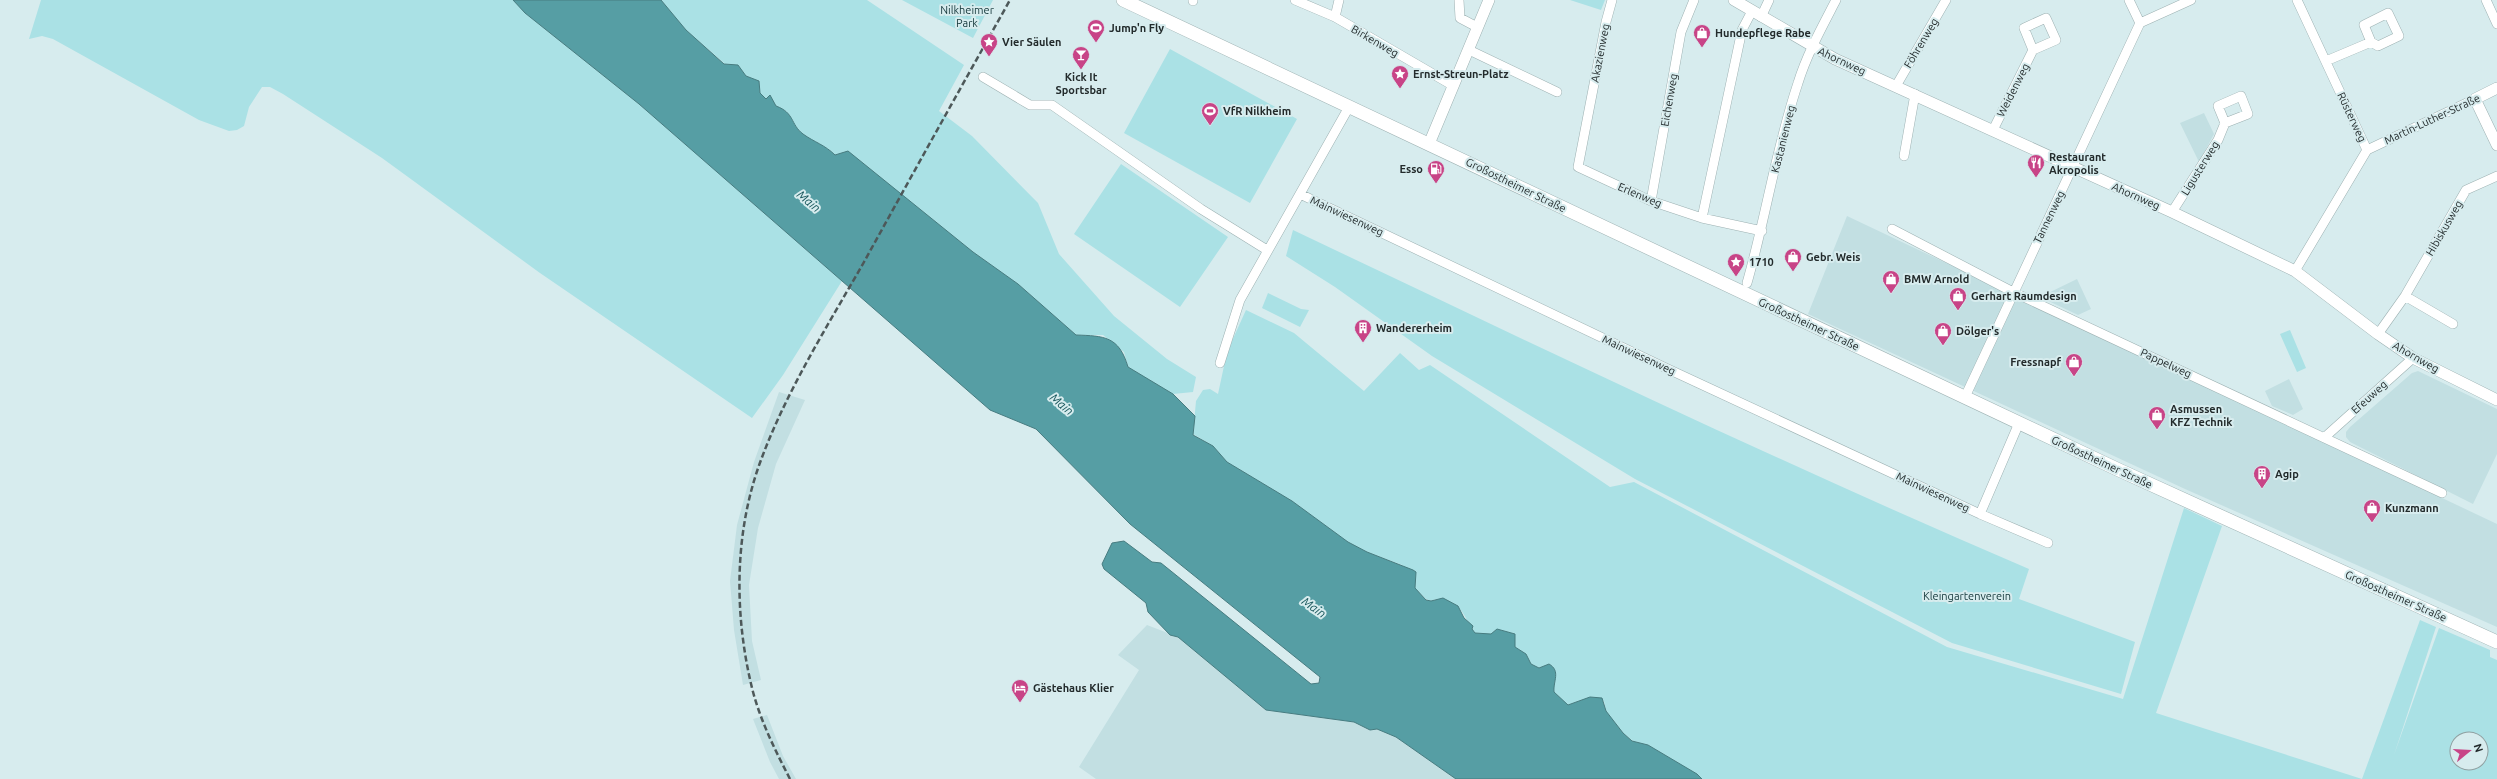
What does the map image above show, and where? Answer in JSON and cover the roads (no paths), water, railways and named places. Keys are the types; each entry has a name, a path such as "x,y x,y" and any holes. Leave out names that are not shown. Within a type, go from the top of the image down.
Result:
{"main road":[{"name":"Großostheimer Straße","path":"1123,0 2019,423 2497,642"}],"street":[{"name":"Birkenweg","path":"1295,0 1335,17 1452,84"},
{"path":"1335,17 1339,0"},
{"path":"1459,0 1460,18 1478,27"},
{"path":"1429,144 1452,84 1489,0"},
{"name":"Akazienweg","path":"1589,107 1606,22 1612,0"},
{"name":"Eichenweg","path":"1651,201 1681,32 1694,0"},
{"name":"Ahornweg","path":"1734,0 1812,47 2073,166 2295,271 2378,334 2413,358 2497,400"},
{"path":"1702,218 1742,30 1770,0"},
{"name":"Kastanienweg","path":"1747,283 1762,231 1783,132 1812,47 1836,0"},
{"name":"Föhrenweg","path":"1896,86 1946,0"},
{"path":"2129,0 2140,23 2192,0"},
{"name":"Rüsterweg","path":"2295,271 2367,150 2297,0"},
{"path":"2486,0 2497,24"},
{"name":"Tannenweg","path":"1965,397 2140,23"},
{"path":"2326,60 2371,42"},
{"path":"1468,50 1557,92"},
{"name":"Weidenweg","path":"1993,130 2033,50"},
{"path":"983,77 1030,105 1052,105 1201,208 1267,250"},
{"name":"Martin-Luther-Straße","path":"2367,150 2497,88"},
{"path":"1904,156 1915,94"},
{"path":"2475,99 2497,145"},
{"name":"Mainwiesenweg","path":"1220,362 1240,300 1349,107"},
{"name":"Erlenweg","path":"1589,107 1578,167 1651,201 1702,218 1762,231"},
{"name":"Ligusterweg","path":"2172,212 2218,140 2225,123"},
{"name":"Hibiskusweg","path":"2378,334 2405,296 2466,190 2497,176"},
{"name":"Mainwiesenweg","path":"1300,194 1980,514 2048,543"},
{"name":"Pappelweg","path":"1892,229 2013,292 2442,493"},
{"path":"2405,296 2453,324"},
{"name":"Efeuweg","path":"2325,437 2413,358"},
{"name":"Mainwiesenweg","path":"1980,514 2019,423"}],"water":[{"name":"Main","path":"513,0 661,0 686,30 724,64 738,65 746,76 759,81 760,93 766,99 770,95 776,106 789,115 803,134 835,155 848,151 973,252 1018,284 1076,335 1102,337 1115,344 1120,349 1128,367 1173,394 1195,416 1193,435 1213,446 1227,462 1292,501 1348,542 1367,552 1416,572 1415,588 1426,600 1431,601 1443,598 1458,606 1464,618 1473,626 1472,629 1475,633 1491,634 1497,629 1515,634 1515,647 1526,654 1531,664 1539,668 1549,664 1553,667 1556,673 1554,692 1568,705 1590,697 1602,698 1606,711 1623,733 1632,741 1648,745 1697,774 1702,779 1456,779 1396,737 1377,729 1370,730 1354,722 1266,710 1178,637 1170,635 1148,612 1146,603 1104,569 1102,564 1112,543 1124,541 1152,562 1161,563 1311,684 1319,683 1320,677 1130,524 1036,429 990,410 639,104 525,13"}],"railway":[{"path":"790,779 768,735 755,700 746,660 742,631 740,602 742,544 752,487 771,435 795,384 1010,0"}],"place":[{"name":"Jump'n Fly","path":"1096,43"},
{"name":"Hundepflege Rabe","path":"1702,48"},
{"name":"Vier Säulen","path":"989,57"},
{"name":"Kick It Sportsbar","path":"1081,70"},
{"name":"Ernst-Streun-Platz","path":"1400,89"},
{"name":"VfR Nilkheim","path":"1210,126"},
{"name":"Restaurant Akropolis","path":"2036,178"},
{"name":"Esso","path":"1436,184"},
{"name":"Gebr. Weis","path":"1793,272"},
{"name":"1710","path":"1736,277"},
{"name":"BMW Arnold","path":"1891,294"},
{"name":"Gerhart Raumdesign","path":"1958,311"},
{"name":"Wandererheim","path":"1363,343"},
{"name":"Dölger's","path":"1943,346"},
{"name":"Fressnapf","path":"2074,377"},
{"name":"Asmussen KFZ Technik","path":"2157,430"},
{"name":"Agip","path":"2262,489"},
{"name":"Kunzmann","path":"2372,523"},
{"name":"Gästehaus Klier","path":"1020,703"}],"park label":[{"name":"Nilkheimer Park","path":"967,16"},
{"name":"Kleingartenverein","path":"1967,596"}]}
